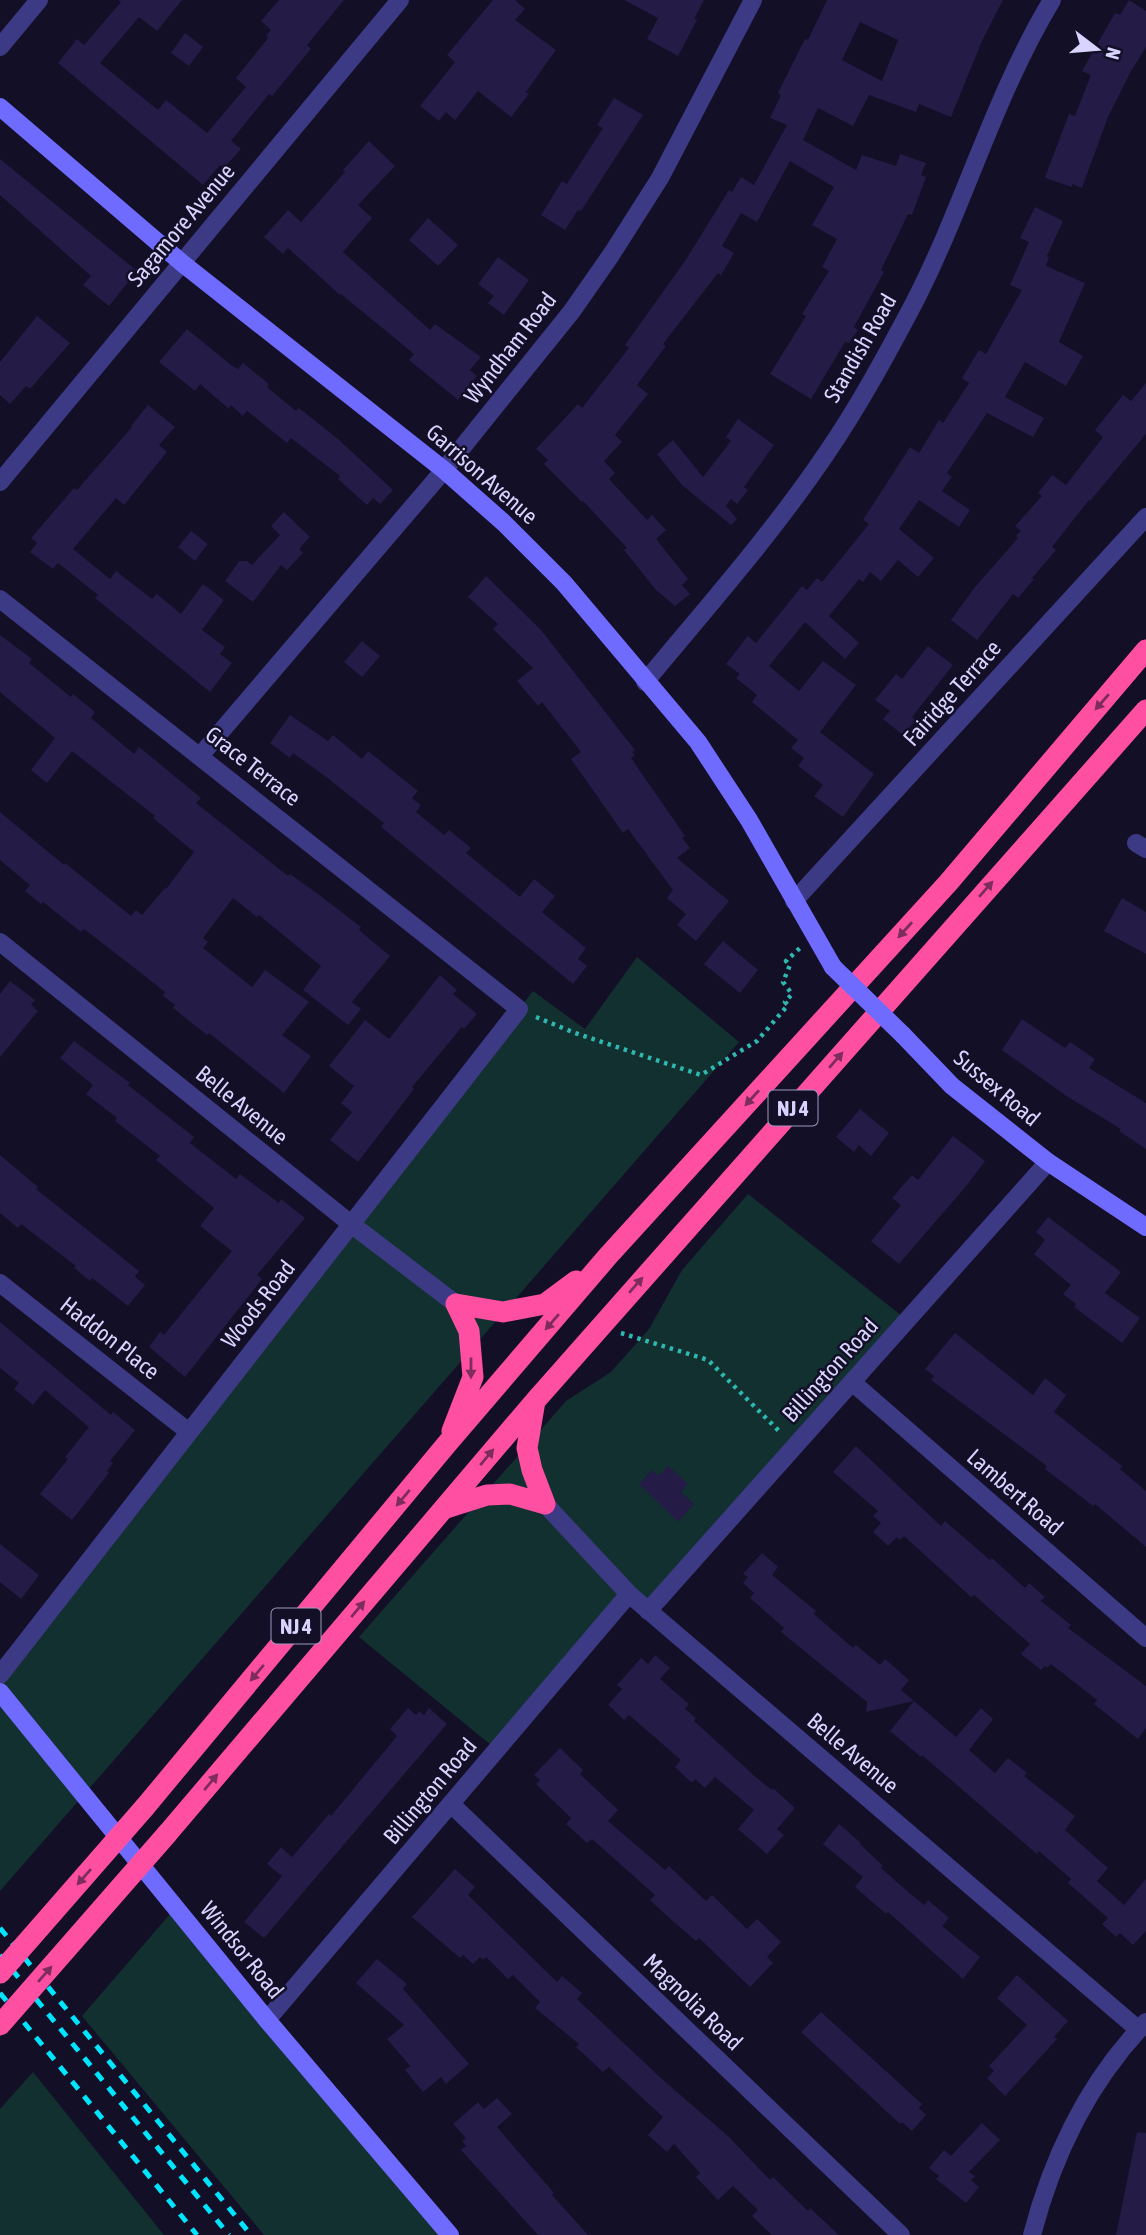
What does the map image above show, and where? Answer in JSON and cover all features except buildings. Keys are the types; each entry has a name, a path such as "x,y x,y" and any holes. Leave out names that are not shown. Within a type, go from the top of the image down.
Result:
{"highway":[{"name":"NJ 4","path":"0,1973 145,1807 608,1256 948,883 1146,650"},
{"name":"NJ 4","path":"0,2025 600,1326 1146,710"},
{"path":"456,1304 503,1312 545,1304 608,1256"},
{"path":"446,1446 473,1377 469,1331 456,1304"},
{"path":"536,1400 527,1448 545,1504"},
{"path":"443,1509 487,1495 510,1493 545,1504"}],"street":[{"path":"0,47 39,0"},
{"name":"Sagamore Avenue","path":"0,482 400,0"},
{"name":"Wyndham Road","path":"200,756 444,470 572,311 660,178 753,0"},
{"name":"Standish Road","path":"645,682 773,525 826,454 873,378 915,300 943,239 999,101 1052,0"},
{"name":"Garrison Avenue","path":"0,107 182,263 444,470 504,523 564,583 698,742 746,816 834,967"},
{"name":"Fairidge Terrace","path":"794,901 1146,517"},
{"name":"Grace Terrace","path":"0,599 519,1009"},
{"name":"Belle Avenue","path":"0,942 351,1224 456,1304"},
{"name":"Sussex Road","path":"834,967 951,1086 1048,1162 1146,1227"},
{"name":"Woods Road","path":"0,1675 519,1009"},
{"name":"Billington Road","path":"648,1611 1048,1162"},
{"name":"Haddon Place","path":"0,1283 189,1432"},
{"name":"Lambert Road","path":"852,1382 1146,1638"},
{"name":"Belle Avenue","path":"545,1504 648,1611 1142,2026"},
{"name":"Billington Road","path":"267,2020 629,1594"},
{"name":"Windsor Road","path":"0,1692 267,2020 450,2235"},
{"name":"Magnolia Road","path":"451,1804 901,2235"},
{"path":"1032,2235 1042,2195 1059,2151 1083,2104 1142,2026"}],"path":[{"path":"519,1009 575,1033 701,1074 757,1041 788,1005 785,1002 792,993 783,982 790,965 786,961 814,935"},
{"path":"600,1326 708,1360 795,1447"}],"green space":[{"path":"637,957 739,1042 0,1891 0,1675 533,991 585,1029"},
{"path":"748,1194 907,1320 648,1611 629,1594 497,1750 359,1637 566,1401 611,1372 649,1329 682,1270"},
{"path":"176,1907 450,2235 264,2235 82,2016"},
{"path":"33,2072 164,2235 0,2235 0,2109"}],"railway":[{"path":"0,1928 251,2235"},
{"path":"0,1955 229,2235"},
{"path":"0,1993 197,2235"}]}
